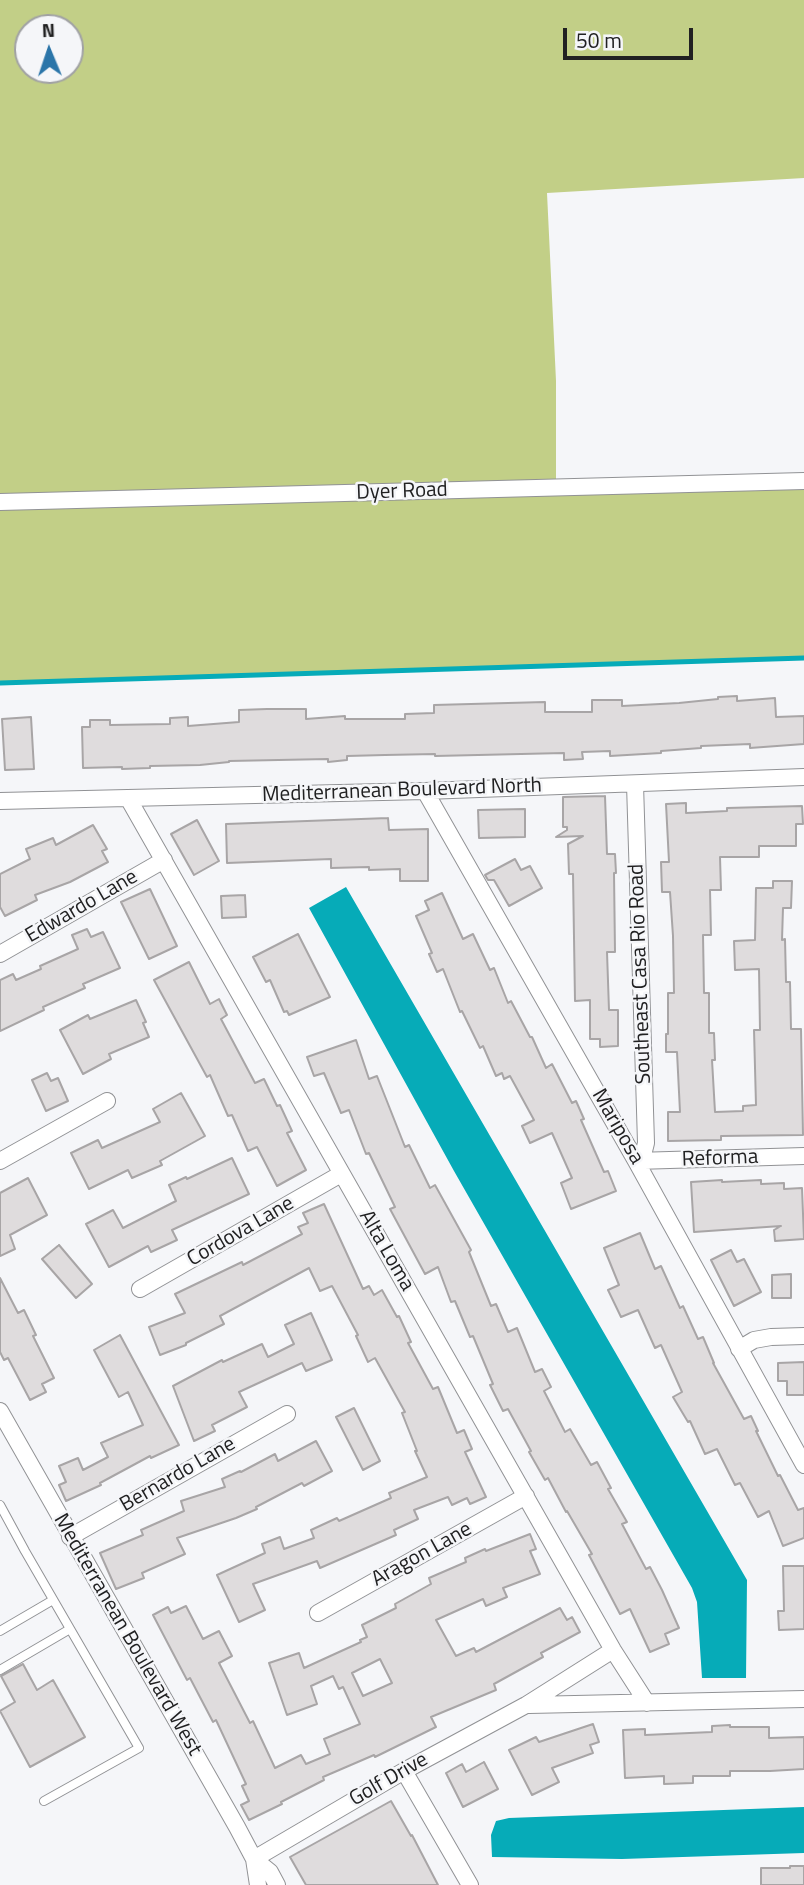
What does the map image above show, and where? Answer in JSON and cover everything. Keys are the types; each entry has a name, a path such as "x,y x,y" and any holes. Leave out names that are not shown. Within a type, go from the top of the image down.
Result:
{"street":[{"name":"Dyer Road","path":"0,502 804,481"},
{"name":"Mediterranean Boulevard North","path":"0,801 425,791 804,777"},
{"name":"Southeast Casa Rio Road","path":"635,784 646,1143 644,1151 636,1161"},
{"name":"Mariposa","path":"425,791 636,1161 804,1465"},
{"name":"Alta Loma","path":"128,798 613,1650 647,1703"},
{"name":"Edwardo Lane","path":"0,954 164,860"},
{"path":"0,1161 107,1101"},
{"name":"Reforma","path":"636,1161 804,1156"},
{"name":"Cordova Lane","path":"140,1289 341,1174"},
{"path":"739,1349 754,1340 804,1336"},
{"name":"Mediterranean Boulevard West","path":"0,1411 254,1859 258,1885"},
{"name":"Bernardo Lane","path":"70,1536 287,1415"},
{"name":"Aragon Lane","path":"318,1613 526,1496"},
{"name":"Golf Drive","path":"254,1859 404,1771 526,1705 613,1650"},
{"name":"Golf Drive","path":"526,1705 804,1699"},
{"path":"404,1771 470,1885"},
{"name":"Mediterranean Boulevard West","path":"254,1859 270,1872 277,1885"}],"lane":[{"path":"0,1504 139,1748 44,1801"},
{"path":"0,1631 54,1600"},
{"path":"0,1670 70,1629"}],"green space":[{"path":"0,0 804,0 804,178 547,193 556,381 556,491 804,481 804,657 0,682"}],"water":[{"path":"346,887 747,1580 746,1678 702,1678 697,1602 692,1588 454,1171 309,908"},
{"path":"804,1807 804,1853 622,1859 492,1857 491,1835 496,1821 509,1818"}],"building":[{"path":"737,696 737,701 775,698 776,717 804,716 804,744 750,748 750,744 701,746 661,753 610,756 610,751 582,752 583,759 564,760 564,753 435,754 347,756 347,760 328,762 328,759 229,761 150,768 83,768 82,727 90,727 90,720 110,720 110,725 170,724 170,718 188,717 188,726 239,722 239,710 267,709 306,709 306,719 345,716 345,719 405,719 405,714 434,713 434,705 545,702 545,712 592,712 592,700 622,700 622,706"},
{"path":"31,717 34,769 5,770 2,719"},
{"path":"605,796 607,854 615,854 616,873 615,952 607,952 609,1010 618,1010 618,1046 600,1047 600,1039 590,1039 590,1000 575,1001 573,874 569,874 568,844 583,836 556,837 567,830 567,827 563,827 563,797"},
{"path":"686,803 686,813 727,811 727,808 802,806 803,824 796,824 796,846 759,846 759,857 720,857 721,890 710,890 711,935 703,935 704,993 709,993 709,1033 714,1033 715,1060 712,1060 715,1112 743,1111 743,1106 756,1105 754,1030 760,1030 759,969 735,970 734,941 755,940 756,888 773,888 773,881 792,881 791,908 783,908 782,940 785,939 786,982 790,982 791,1029 801,1029 803,1135 721,1136 721,1140 668,1141 668,1112 680,1112 677,1052 666,1052 668,993 674,993 673,936 670,892 662,892 661,862 669,862 666,804"},
{"path":"525,809 525,837 479,838 478,810"},
{"path":"388,818 389,830 428,829 428,881 400,881 400,869 331,868 331,859 227,863 226,824"},
{"path":"197,820 219,861 194,875 171,834"},
{"path":"93,825 107,849 102,851 108,862 70,882 35,895 37,900 5,916 0,907 0,874 30,859 26,849 53,838 56,845"},
{"path":"515,859 521,870 530,866 542,888 509,906 494,880 488,880 485,875"},
{"path":"150,889 177,946 149,959 121,902"},
{"path":"442,893 463,939 473,934 490,970 494,968 508,1003 511,1001 546,1068 552,1064 572,1103 576,1101 584,1119 581,1120 604,1172 608,1171 616,1191 571,1209 561,1183 572,1178 552,1133 530,1143 522,1126 534,1120 510,1076 504,1079 502,1073 496,1076 483,1046 480,1048 462,1011 460,1012 443,969 437,972 429,954 432,953 416,916 429,910 425,901"},
{"path":"245,895 246,917 222,918 221,896"},
{"path":"87,929 91,937 103,932 120,968 83,984 85,988 0,1031 0,980 13,974 16,980 78,949 72,935"},
{"path":"298,934 330,997 289,1015 287,1011 284,1012 270,980 266,982 253,957"},
{"path":"189,962 210,1004 219,999 227,1015 221,1019 255,1083 264,1079 292,1131 287,1133 306,1170 277,1186 257,1147 248,1151 232,1115 228,1116 210,1075 207,1077 154,980"},
{"path":"136,1000 146,1022 143,1023 149,1037 109,1054 111,1059 83,1074 60,1030 88,1015 90,1019"},
{"path":"356,1040 369,1079 377,1076 405,1147 409,1145 430,1188 435,1185 471,1250 469,1252 491,1306 496,1304 508,1332 517,1328 535,1372 542,1369 551,1387 544,1391 565,1432 570,1429 591,1465 597,1462 611,1488 608,1489 627,1522 622,1524 646,1569 650,1567 679,1628 665,1634 669,1644 650,1652 630,1609 620,1614 589,1555 592,1554 548,1478 545,1480 508,1409 503,1411 490,1385 493,1384 473,1336 470,1337 455,1301 451,1302 438,1267 425,1274 390,1209 395,1207 369,1153 366,1154 349,1110 341,1113 324,1073 314,1076 307,1057"},
{"path":"47,1073 51,1081 58,1078 68,1101 46,1111 32,1080"},
{"path":"181,1093 205,1136 160,1161 162,1165 132,1178 128,1170 89,1189 71,1153 98,1140 102,1148 160,1122 153,1109"},
{"path":"232,1158 249,1194 172,1230 177,1240 151,1252 148,1246 109,1267 86,1224 113,1210 123,1228 176,1201 169,1185"},
{"path":"28,1178 47,1215 10,1235 15,1249 0,1256 0,1193"},
{"path":"761,1180 761,1184 784,1183 784,1189 802,1188 804,1239 775,1241 774,1230 781,1226 694,1232 691,1182"},
{"path":"324,1204 363,1289 369,1286 374,1295 382,1290 397,1317 399,1316 411,1342 408,1343 433,1389 438,1387 457,1433 464,1430 472,1449 465,1452 486,1497 470,1504 467,1498 452,1505 448,1497 414,1510 418,1519 394,1530 396,1535 320,1568 317,1561 253,1584 265,1610 239,1622 217,1575 265,1553 262,1544 280,1537 284,1549 314,1538 311,1530 391,1498 389,1493 427,1477 402,1413 405,1412 375,1358 368,1362 356,1336 358,1335 332,1286 320,1291 309,1268 220,1316 224,1324 186,1345 160,1355 149,1327 185,1313 175,1294 242,1262 243,1265 302,1234 298,1227 308,1223 303,1213"},
{"path":"640,1233 655,1269 661,1266 680,1308 683,1306 698,1339 703,1337 713,1363 744,1419 751,1416 778,1476 780,1475 798,1510 804,1508 804,1538 783,1546 769,1511 758,1517 740,1483 735,1485 717,1449 705,1454 690,1421 688,1422 673,1397 682,1392 661,1345 655,1348 638,1310 621,1317 608,1290 619,1285 604,1248"},
{"path":"59,1245 92,1284 76,1298 42,1259"},
{"path":"731,1250 737,1262 744,1259 761,1292 734,1306 711,1260"},
{"path":"791,1274 791,1298 772,1298 772,1275"},
{"path":"0,1278 18,1313 24,1310 36,1335 33,1336 54,1378 42,1384 46,1392 30,1400 8,1358 4,1360 0,1352"},
{"path":"311,1313 332,1360 306,1371 302,1363 239,1392 247,1407 212,1425 215,1431 194,1441 173,1386 222,1360 223,1362 262,1344 268,1357 294,1344 285,1325"},
{"path":"120,1335 179,1445 151,1458 150,1456 100,1483 101,1485 66,1501 59,1485 66,1482 59,1466 78,1458 83,1470 108,1457 101,1443 143,1425 128,1392 119,1397 94,1350"},
{"path":"804,1362 804,1395 787,1395 787,1381 778,1381 778,1363"},
{"path":"354,1408 380,1461 363,1470 336,1417"},
{"path":"316,1441 332,1471 304,1486 302,1483 256,1507 257,1509 177,1538 185,1554 142,1573 144,1578 116,1589 100,1553 143,1535 141,1530 184,1511 181,1501 225,1487 222,1479 275,1454 278,1461"},
{"path":"530,1534 536,1549 530,1551 540,1574 503,1588 507,1597 486,1606 483,1599 436,1620 456,1656 474,1648 476,1652 560,1608 567,1620 572,1617 580,1632 541,1653 543,1657 494,1684 496,1690 431,1717 436,1727 375,1757 374,1755 323,1777 324,1780 249,1820 241,1805 249,1801 242,1786 246,1784 216,1720 213,1722 190,1678 187,1680 153,1615 168,1607 171,1613 186,1606 203,1639 219,1631 232,1656 219,1663 250,1723 253,1721 275,1768 301,1755 306,1764 330,1754 324,1739 360,1724 343,1687 339,1689 333,1676 311,1686 317,1704 287,1715 269,1663 299,1653 304,1668 361,1642 360,1640 367,1637 362,1625 396,1608 395,1604 431,1584 429,1578 466,1562 465,1558 485,1549 486,1551","holes":["380,1659 392,1683 363,1696 352,1673"]},
{"path":"783,1566 804,1566 804,1629 779,1630 778,1611 784,1611"},
{"path":"23,1664 37,1690 53,1680 85,1737 30,1767 0,1711 15,1702 1,1676"},
{"path":"593,1724 599,1742 590,1745 593,1753 552,1768 559,1782 532,1795 509,1750 536,1737 539,1742"},
{"path":"712,1726 769,1727 769,1738 804,1737 804,1769 730,1771 730,1776 693,1776 693,1783 664,1784 664,1776 625,1778 623,1730 645,1729 645,1735 712,1732"},
{"path":"484,1762 498,1789 463,1807 446,1773 462,1764 466,1772"},
{"path":"391,1801 438,1885 306,1885 290,1857"},
{"path":"804,1866 804,1885 761,1885 761,1868"}],"waterway":[{"path":"0,683 804,658"}]}
